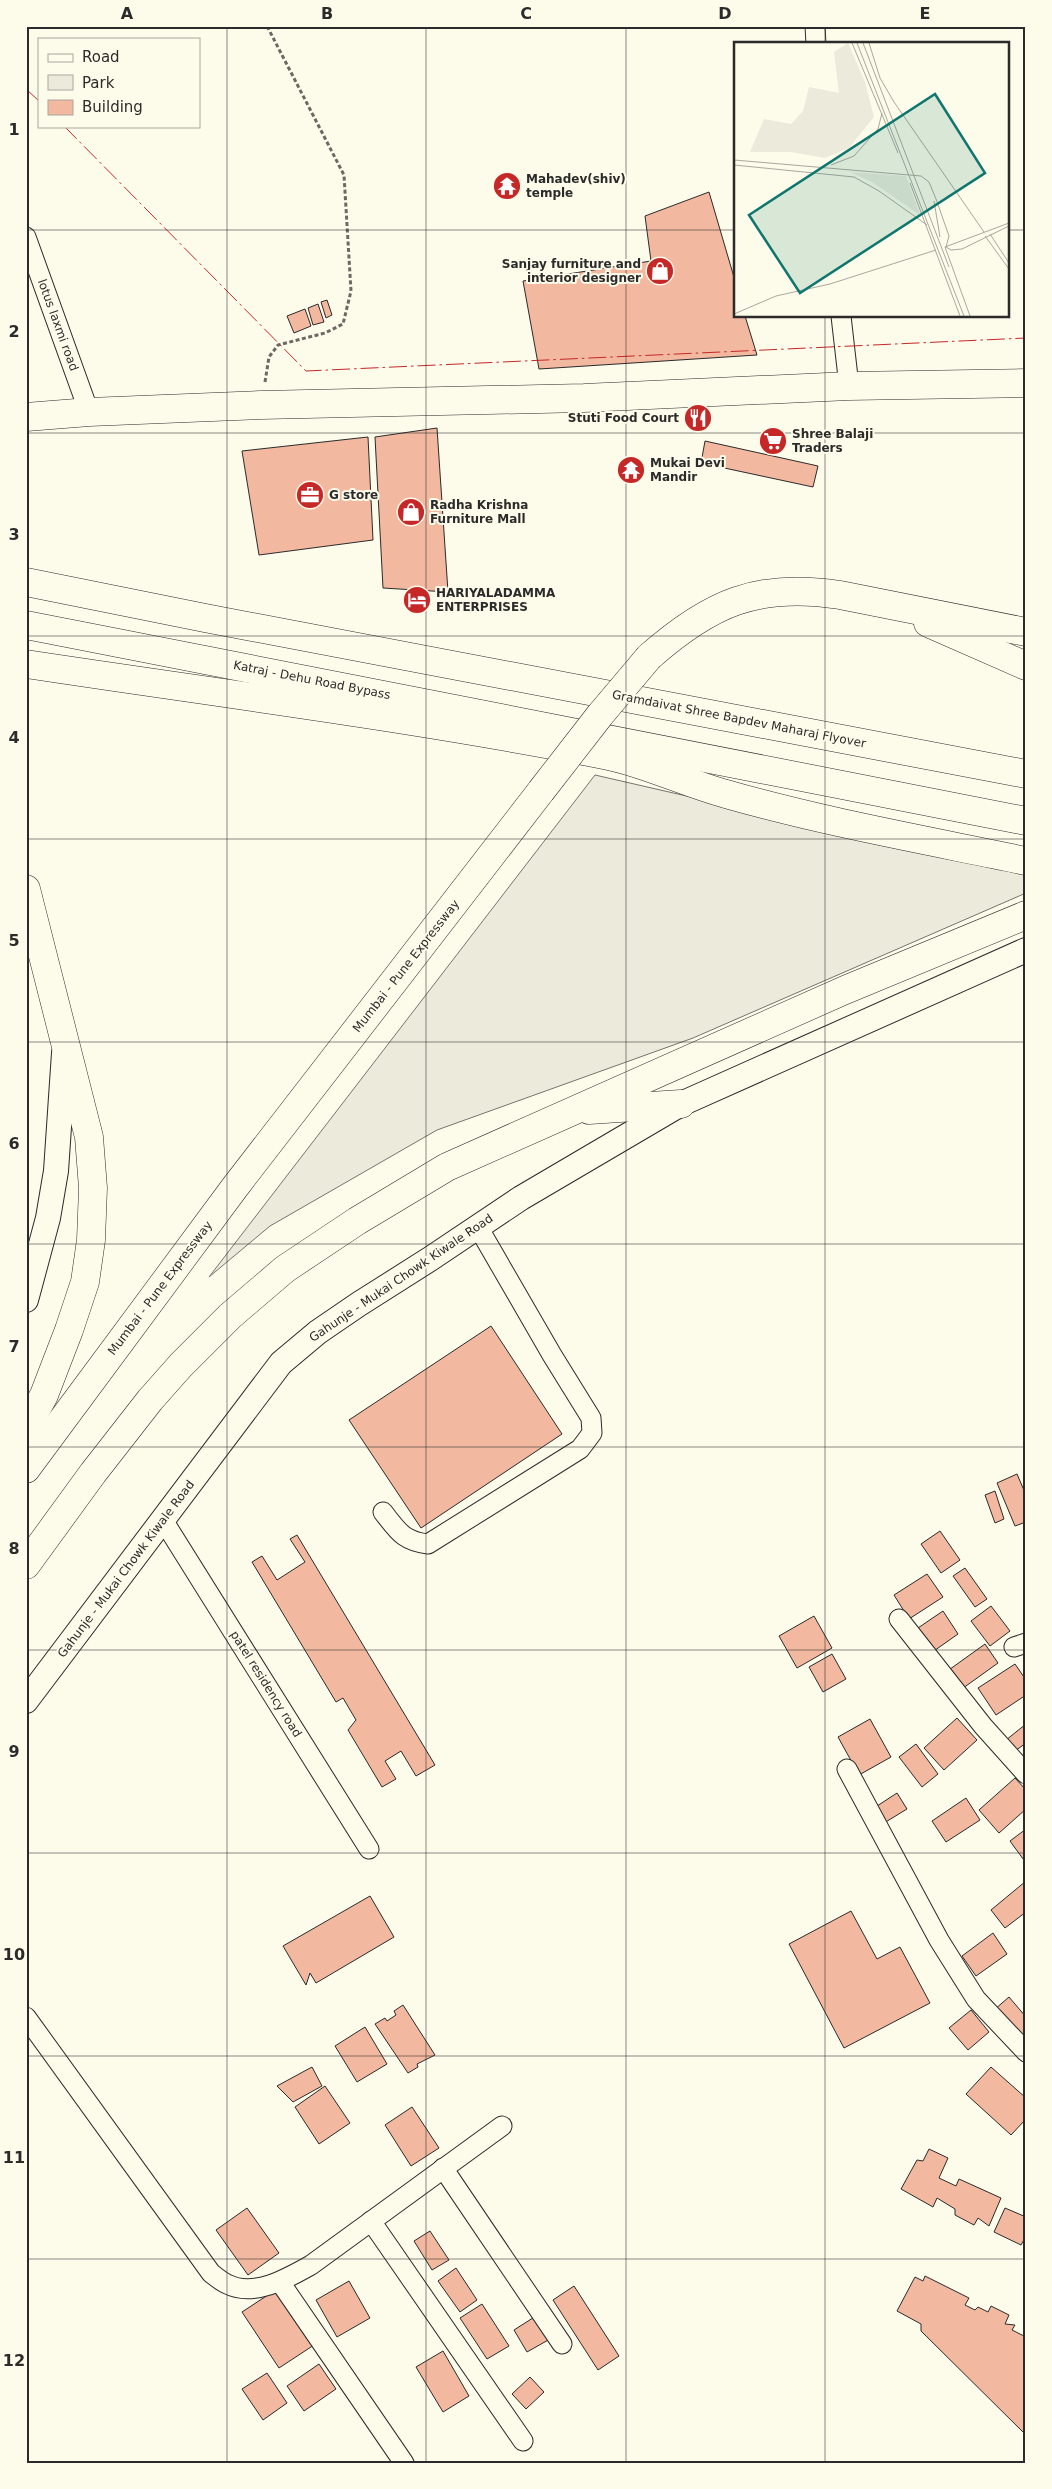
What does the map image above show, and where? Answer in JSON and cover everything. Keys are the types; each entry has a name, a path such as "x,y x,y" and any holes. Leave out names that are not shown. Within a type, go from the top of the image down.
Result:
{"main road":[{"path":"26,417 89,412 261,405 584,398 849,386 1026,383"},
{"name":"Gramdaivat Shree Bapdev Maharaj Flyover","path":"26,582 1026,774"},
{"name":"Mumbai - Pune Expressway","path":"26,1469 235,1187 600,715 649,657 702,616 719,607 758,595 778,591 805,591 865,600"},
{"path":"865,600 1026,632"},
{"path":"865,600 914,617 1026,666"},
{"name":"Katraj - Dehu Road Bypass","path":"26,625 597,745"},
{"path":"26,664 492,735 597,745 1026,821"},
{"path":"597,745 646,765 733,796 844,824 1026,861"},
{"path":"26,889 89,1137 92,1188 91,1240 85,1282 44,1395 26,1428"},
{"path":"26,1565 150,1400 230,1316 285,1269 358,1221 447,1168 570,1111 845,990 1026,915"},
{"path":"570,1111 681,1104"}],"street":[{"path":"815,26 816,42"},
{"name":"lotus laxmi road","path":"26,237 89,412"},
{"path":"841,318 849,386"},
{"name":"Gahunje - Mukai Chowk Kiwale Road","path":"26,1701 280,1363 318,1332 521,1198 681,1104 1026,950"},
{"path":"26,1300 48,1218 56,1172 65,1042"},
{"path":"383,1512 401,1535 413,1542 428,1544 580,1449 592,1433 591,1418 552,1355 478,1226"},
{"name":"patel residency road","path":"163,1520 369,1849"},
{"path":"899,1619 983,1726 1026,1774"},
{"path":"847,1770 939,1940 976,1998 1026,2052"},
{"path":"26,2017 211,2273 228,2285 250,2288 280,2282 311,2265 502,2126"},
{"path":"443,2168 562,2344"},
{"path":"372,2220 523,2441"},
{"path":"280,2282 404,2463"}],"path":[{"path":"261,405 269,357 278,345 324,333 342,324 351,291 344,175 267,26"}],"green space":[{"path":"595,775 1026,874 1026,893 693,1038 437,1130 270,1226 209,1277"}],"building":[{"name":"Sanjay furniture and interior designer","path":"709,192 734,277 734,318 746,318 757,355 539,369 523,281 651,261 645,216"},
{"path":"327,300 332,315 326,318 321,302"},
{"path":"318,304 324,322 313,325 308,308"},
{"path":"305,309 311,326 294,333 287,316"},
{"name":"Radha Krishna Furniture Mall","path":"437,428 448,592 383,588 375,437"},
{"name":"G store","path":"368,437 373,540 259,555 242,451"},
{"path":"705,441 818,466 813,487 701,463"},
{"path":"491,1326 562,1434 421,1528 349,1420"},
{"path":"1017,1474 1026,1495 1026,1522 1015,1526 997,1483"},
{"path":"995,1491 1004,1519 995,1523 985,1495"},
{"path":"940,1531 960,1560 941,1573 921,1544"},
{"path":"297,1535 435,1765 416,1776 401,1751 385,1761 396,1779 382,1787 348,1730 356,1720 343,1698 336,1702 252,1562 262,1556 277,1580 305,1562 290,1539"},
{"path":"965,1568 987,1599 975,1607 953,1576"},
{"path":"927,1574 943,1597 909,1619 894,1595"},
{"path":"991,1606 1010,1631 990,1646 971,1621"},
{"path":"943,1611 958,1634 931,1653 915,1630"},
{"path":"814,1616 832,1648 797,1668 779,1636"},
{"path":"985,1644 998,1663 959,1691 946,1672"},
{"path":"832,1654 846,1679 823,1692 809,1667"},
{"path":"1015,1664 1026,1680 1026,1695 996,1715 978,1688"},
{"path":"957,1718 977,1740 944,1770 924,1748"},
{"path":"870,1719 891,1757 859,1775 838,1737"},
{"path":"1026,1724 1026,1743 1015,1751 1006,1740"},
{"path":"916,1744 938,1774 922,1787 899,1757"},
{"path":"1015,1778 1026,1790 1026,1809 999,1833 979,1810"},
{"path":"897,1793 907,1809 884,1823 874,1808"},
{"path":"966,1798 980,1820 946,1842 932,1821"},
{"path":"1026,1829 1026,1863 1010,1841"},
{"path":"1026,1881 1026,1912 1005,1928 991,1910"},
{"path":"370,1896 394,1937 316,1983 310,1973 306,1985 283,1946"},
{"path":"851,1911 877,1959 900,1947 930,2003 844,2048 789,1944"},
{"path":"993,1933 1007,1954 976,1976 962,1956"},
{"path":"1009,1997 1026,2017 1026,2042 994,2010"},
{"path":"403,2005 435,2055 417,2064 418,2067 408,2073 375,2024 385,2018 387,2021 396,2015 394,2011"},
{"path":"971,2010 989,2032 968,2050 949,2028"},
{"path":"365,2027 387,2064 357,2082 335,2046"},
{"path":"312,2067 322,2086 293,2102 277,2086"},
{"path":"991,2067 1026,2098 1026,2119 1011,2135 966,2094"},
{"path":"325,2086 350,2123 319,2144 295,2107"},
{"path":"412,2107 439,2148 411,2166 385,2125"},
{"path":"929,2149 948,2158 939,2178 956,2186 959,2179 1001,2198 989,2226 978,2218 974,2225 955,2215 955,2209 937,2198 933,2207 901,2189 917,2160 923,2161"},
{"path":"247,2208 279,2253 248,2275 216,2230"},
{"path":"1005,2208 1026,2217 1026,2236 1021,2245 994,2232"},
{"path":"430,2231 449,2260 432,2270 414,2241"},
{"path":"456,2268 477,2300 460,2312 438,2281"},
{"path":"925,2276 969,2298 965,2305 975,2310 978,2307 988,2312 991,2306 1009,2315 1005,2324 1015,2325 1012,2330 1026,2337 1026,2435 921,2331 921,2324 897,2311 915,2277 923,2281"},
{"path":"349,2281 370,2318 337,2337 316,2300"},
{"path":"574,2286 619,2356 598,2370 553,2300"},
{"path":"277,2289 314,2345 279,2368 242,2312"},
{"path":"482,2304 509,2346 487,2359 460,2318"},
{"path":"536,2316 550,2339 527,2352 514,2330"},
{"path":"443,2351 469,2396 443,2412 416,2367"},
{"path":"319,2364 336,2389 304,2411 287,2386"},
{"path":"267,2373 287,2403 263,2420 242,2389"},
{"path":"530,2377 544,2392 526,2409 512,2394"}],"power":[{"path":"26,89 38,100"},
{"path":"66,128 306,371 1026,338"}],"place":[{"name":"Mahadev(shiv) temple","path":"507,186"},
{"name":"Sanjay furniture and interior designer","path":"660,271"},
{"name":"Stuti Food Court","path":"698,418"},
{"name":"Shree Balaji Traders","path":"773,441"},
{"name":"Mukai Devi Mandir","path":"631,470"},
{"name":"G store","path":"310,495"},
{"name":"Radha Krishna Furniture Mall","path":"411,512"},
{"name":"HARIYALADAMMA ENTERPRISES","path":"417,600"}]}
